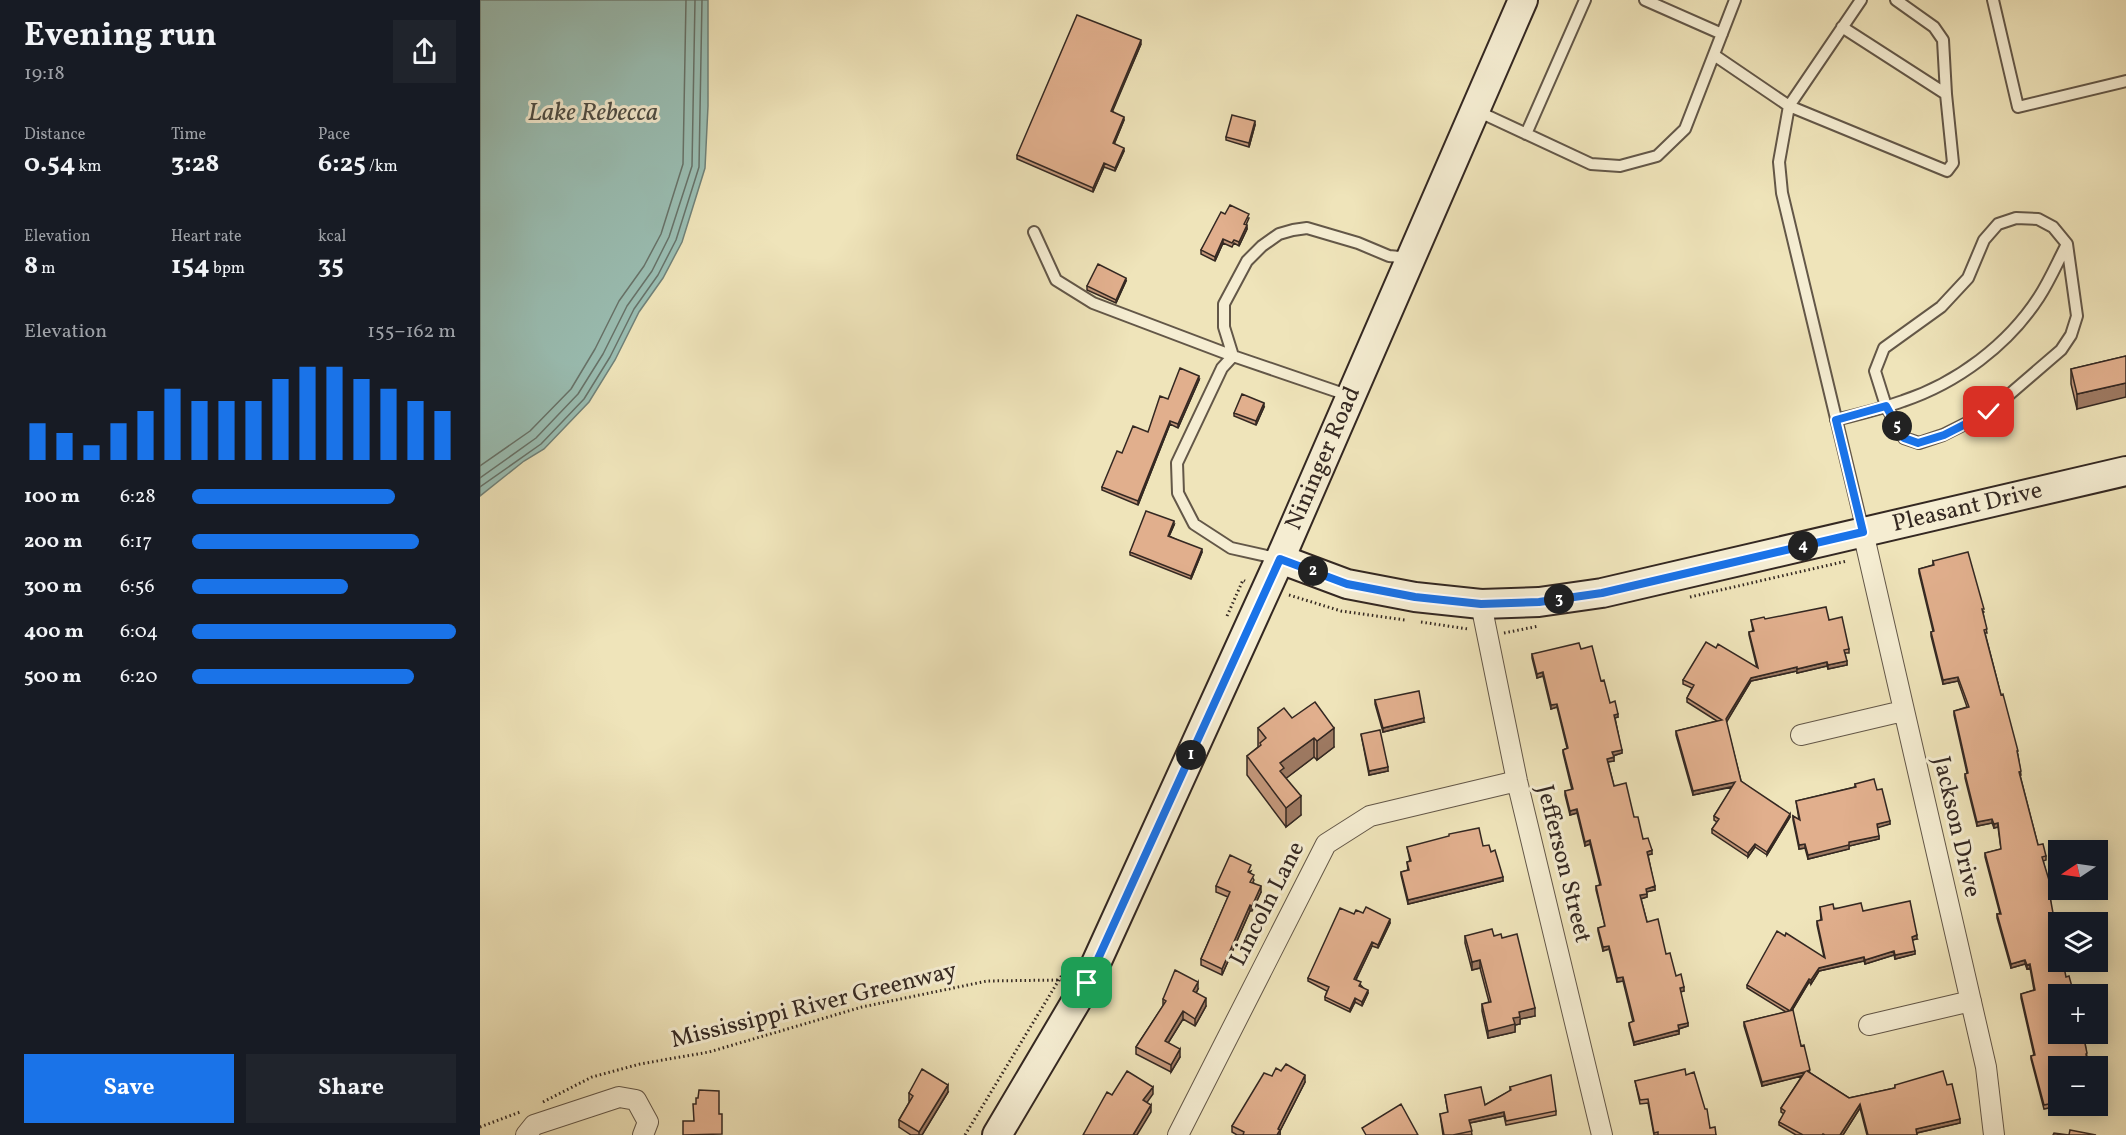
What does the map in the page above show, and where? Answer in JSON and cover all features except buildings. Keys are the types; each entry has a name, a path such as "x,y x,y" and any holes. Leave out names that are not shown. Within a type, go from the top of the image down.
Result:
{"street":[{"name":"Nininger Road","path":"997,1135 1087,983 1255,584 1280,559 1523,0"},
{"name":"Pleasant Drive","path":"1280,559 1347,584 1415,597 1481,604 1539,602 1602,593 2126,471"},
{"name":"Jackson Drive","path":"1863,532 1986,1067 1994,1135"},
{"name":"Jefferson Street","path":"1481,604 1517,781 1602,1135"},
{"path":"1801,735 1903,711"},
{"name":"Lincoln Lane","path":"1178,1135 1326,844 1370,816 1517,781"},
{"path":"1869,1025 1971,1001"},
{"path":"526,1135 534,1125 619,1097 636,1101 648,1122 643,1135"}],"lane":[{"path":"1526,134 1585,0"},
{"path":"1645,0 1722,34"},
{"path":"1475,110 1591,164 1620,166 1657,156 1685,129 1735,0"},
{"path":"1861,0 1790,106 1779,162 1782,194 1863,532"},
{"path":"1714,55 1790,106 1947,171 1953,163 1943,40 1934,27 1896,0"},
{"path":"1994,0 2018,107 2126,81"},
{"path":"1842,27 1946,94"},
{"path":"2016,218 2038,219 2053,227 2067,244 2078,316 2071,335 2061,350 1989,412 1944,435 1918,443 1904,438 1886,406 1875,371 1884,348 1941,307 1955,293 1968,278 1984,240 1998,224 2016,218"},
{"path":"1233,356 1224,327 1224,304 1247,261 1279,234 1307,228 1358,243 1389,256 1411,258"},
{"path":"1034,232 1056,280 1093,303 1233,356 1351,396"},
{"path":"1836,420 1905,401 1940,385 1975,363 2008,336 2039,297 2067,244"},
{"path":"1233,356 1222,368 1177,463 1178,493 1194,524 1231,548 1280,559"}],"path":[{"path":"1255,584 1341,611"},
{"name":"Mississippi River Greenway","path":"538,1104 601,1075 640,1064 710,1052 862,1007 987,981 1060,979 965,1135"},
{"path":"480,1127 529,1108"}],"water":[{"name":"Lake Rebecca","path":"480,0 708,0 708,106 705,168 682,242 663,278 639,312 615,360 589,402 544,449 524,461 480,496"}],"route":[{"path":"1087,983 1280,559 1347,584 1415,597 1481,604 1539,602 1602,593 1863,532 1836,420 1886,406 1904,438 1918,443 1944,435 1989,412"}]}
